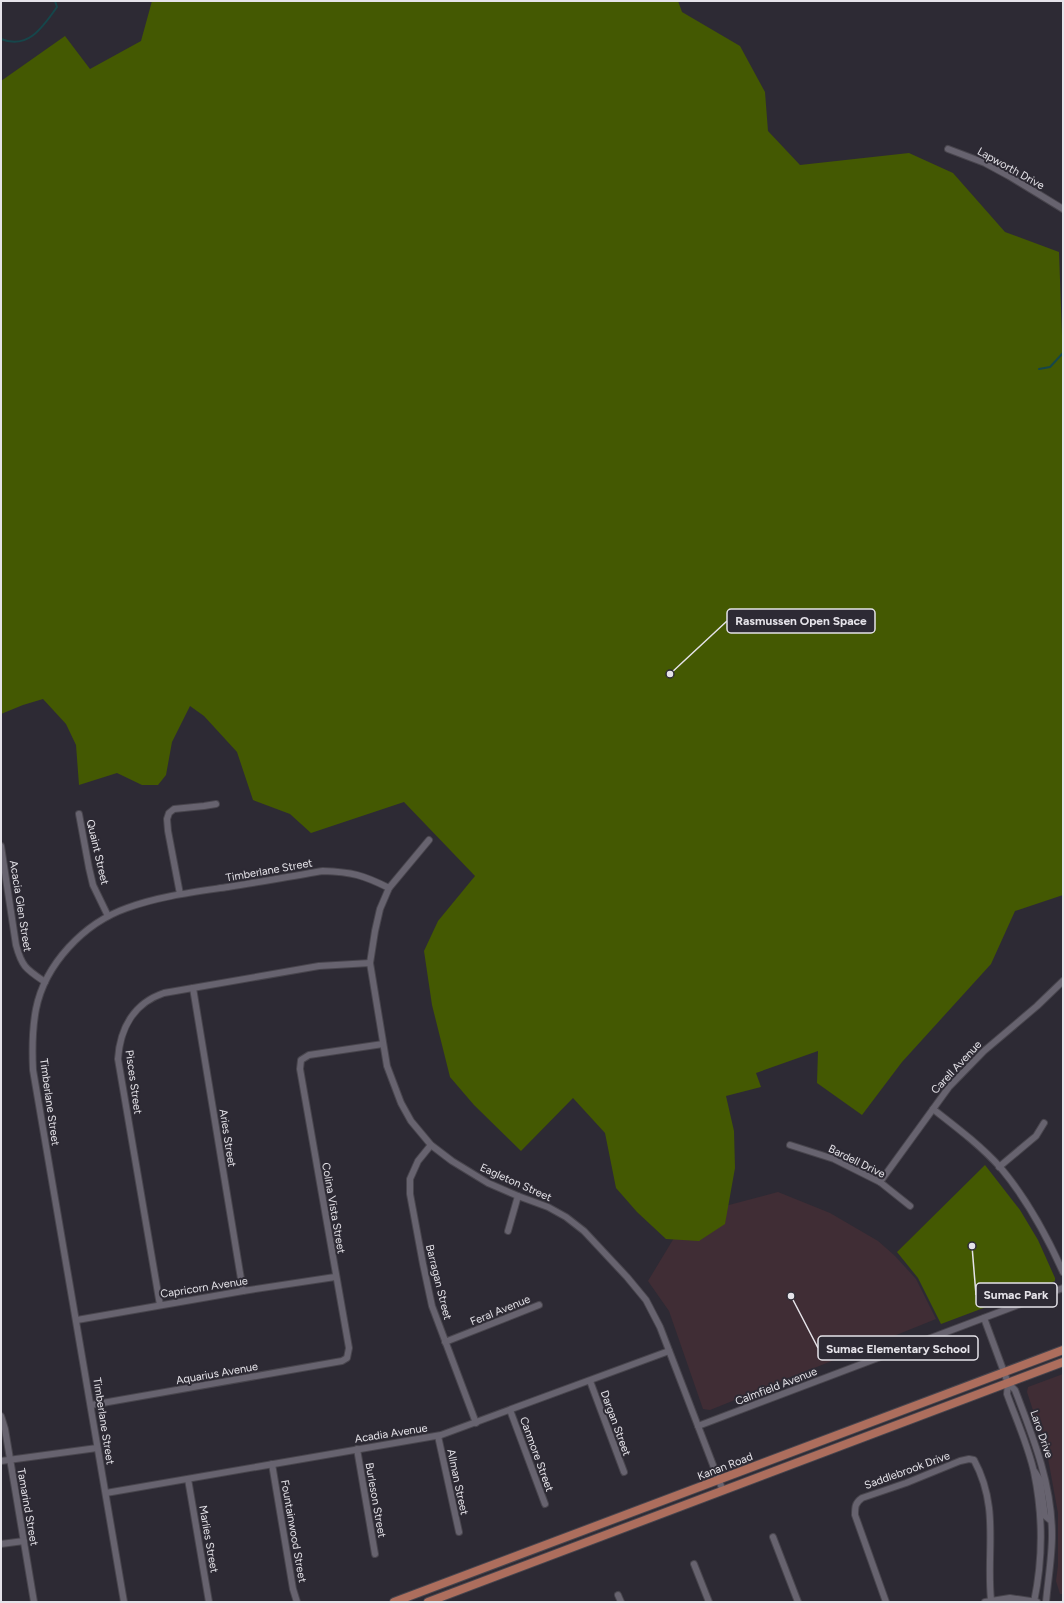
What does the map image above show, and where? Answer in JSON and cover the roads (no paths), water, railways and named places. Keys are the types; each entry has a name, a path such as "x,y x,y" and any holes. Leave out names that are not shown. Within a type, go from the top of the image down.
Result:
{"main road":[{"name":"Kanan Road","path":"394,1602 1063,1350"},
{"name":"Kanan Road","path":"428,1602 1063,1362"}],"street":[{"name":"Lapworth Drive","path":"948,149 985,163 1063,209"},
{"path":"180,894 168,831 167,819 169,813 174,808 216,804"},
{"name":"Quaint Street","path":"79,814 93,885 108,916"},
{"name":"Eagleton Street","path":"429,840 389,888 380,909 374,931 370,963 387,1066 401,1103 411,1121 431,1145 452,1162 488,1183 548,1207 566,1217 584,1231 627,1277 646,1300 660,1327 723,1491"},
{"name":"Acacia Glen Street","path":"1,846 16,945 20,960 30,972 45,982"},
{"name":"Timberlane Street","path":"124,1602 77,1320 33,1070 32,1037 36,1008 45,982 63,953 85,932 108,916 147,901 180,894 323,871 344,871 364,876 389,888"},
{"name":"Pisces Street","path":"160,1305 118,1059 119,1044 123,1032 134,1014 142,1004 151,997 164,993 319,966 370,963"},
{"name":"Carell Avenue","path":"880,1182 949,1087 984,1051 1062,984"},
{"name":"Aries Street","path":"193,988 243,1291"},
{"name":"Colina Vista Street","path":"347,1358 349,1348 335,1277 300,1069 301,1060 309,1055 383,1044"},
{"path":"933,1109 968,1137 999,1167 1029,1206 1048,1238 1063,1272"},
{"path":"999,1167 1036,1136 1044,1122"},
{"name":"Barragan Street","path":"431,1145 418,1161 410,1178 410,1194 432,1306 476,1423"},
{"name":"Bardell Drive","path":"790,1145 834,1159 880,1182 910,1206"},
{"path":"508,1231 518,1196"},
{"name":"Capricorn Avenue","path":"77,1320 243,1291 335,1277"},
{"name":"Calmfield Avenue","path":"698,1426 1063,1288"},
{"name":"Feral Avenue","path":"445,1342 539,1305"},
{"name":"Laro Drive","path":"984,1318 1008,1383 1007,1394 1034,1470 1040,1480 1045,1516 1050,1520"},
{"name":"Acadia Avenue","path":"106,1493 438,1436 669,1351"},
{"name":"Aquarius Avenue","path":"91,1405 342,1361 347,1358"},
{"name":"Dargan Street","path":"590,1380 624,1472"},
{"name":"Laro Drive","path":"1008,1383 1016,1390 1040,1456 1044,1474 1050,1520 1051,1542 1046,1602"},
{"name":"Canmore Street","path":"510,1410 545,1504"},
{"name":"Tamarind Street","path":"1,1416 34,1602"},
{"name":"Allman Street","path":"438,1436 459,1532"},
{"path":"1,1461 98,1448"},
{"name":"Burleson Street","path":"357,1449 375,1554"},
{"name":"Saddlebrook Drive","path":"886,1602 855,1515 856,1502 862,1498 906,1483 960,1461 969,1459 974,1460 983,1481 991,1521 988,1601"},
{"name":"Fountainwood Street","path":"272,1464 293,1588 297,1602"},
{"name":"Laro Drive","path":"1034,1470 1039,1507 1041,1548 1035,1602"},
{"name":"Marlies Street","path":"188,1479 209,1602"},
{"path":"773,1537 798,1602"},
{"path":"1,1544 24,1541"},
{"path":"694,1564 709,1602"},
{"path":"618,1595 621,1602"},
{"path":"988,1601 1010,1598 1035,1602"}],"waterway":[{"path":"1,39 11,42 27,39 34,35 57,7 55,1"},
{"path":"1039,369 1050,367 1063,353"}],"place":[{"name":"Rasmussen Open Space","path":"670,674"},
{"name":"Sumac Park","path":"972,1246"},
{"name":"Sumac Elementary School","path":"791,1296"}]}
